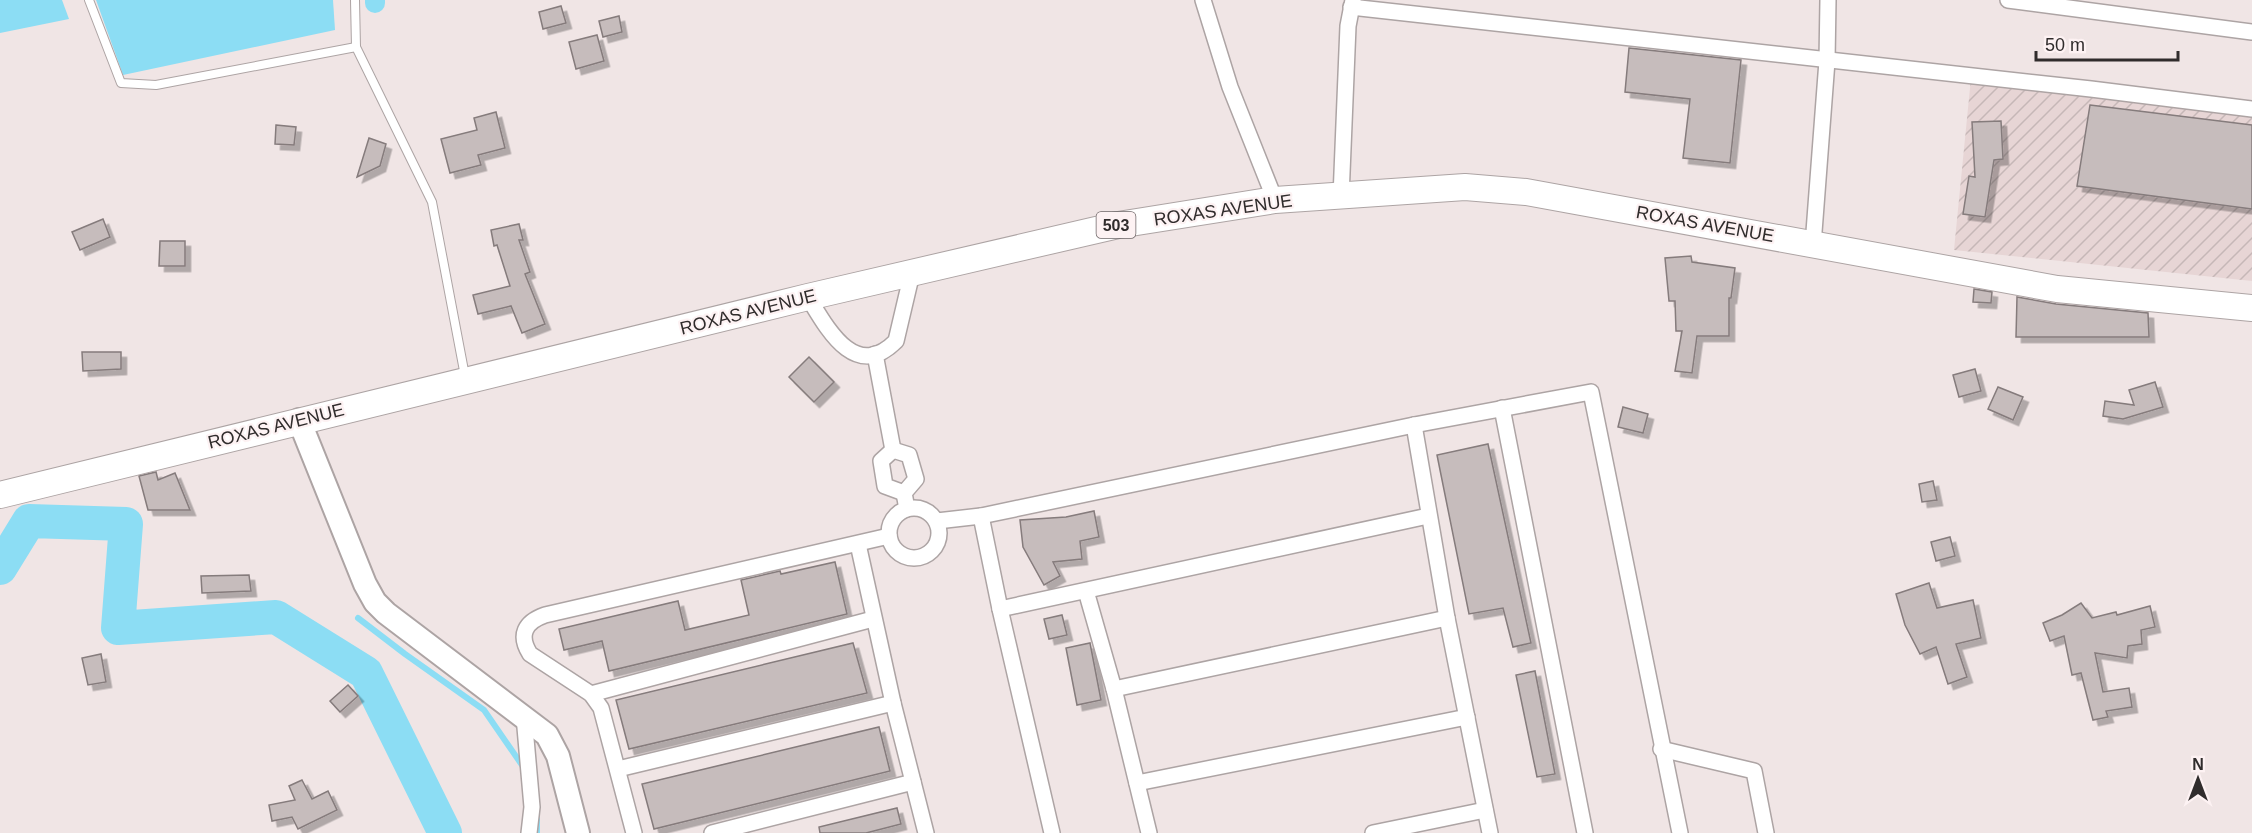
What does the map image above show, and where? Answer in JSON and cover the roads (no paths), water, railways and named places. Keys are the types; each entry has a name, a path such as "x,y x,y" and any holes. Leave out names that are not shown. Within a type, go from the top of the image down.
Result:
{"main road":[{"name":"ROXAS AVENUE","path":"0,495 808,297 1118,225 1275,200 1465,187 1526,192 2057,289 2252,308"}],"street":[{"path":"1203,0 1230,87 1275,200"},
{"path":"1813,245 1827,61 1828,0"},
{"path":"2008,0 2252,32"},
{"path":"1341,197 1347,26 1352,4 2252,109"},
{"path":"808,297 834,339 850,351 862,355 876,354 896,341 912,273"},
{"path":"876,354 893,450"},
{"path":"937,521 981,516 1414,425 1591,392 1661,749 1680,833"},
{"path":"1502,408 1585,833"},
{"path":"300,420 365,584 375,602 386,614 547,735 558,756 578,833"},
{"path":"1414,425 1428,516 1490,833"},
{"path":"893,450 881,461 885,486 904,493"},
{"path":"893,450 909,455 916,479 904,493"},
{"path":"904,493 907,509"},
{"path":"915,507 924,509 937,521 940,530 936,547 922,557 904,556 897,552 891,544 889,527 898,512 915,507"},
{"path":"981,516 1052,833"},
{"path":"1000,609 1428,516"},
{"path":"634,833 601,708 591,694 530,654 523,644 527,625 534,619 889,536"},
{"path":"858,544 873,619 926,833"},
{"path":"1086,591 1114,689 1149,833"},
{"path":"1114,689 1447,618"},
{"path":"591,694 873,619"},
{"path":"618,769 893,703"},
{"path":"524,716 532,807 529,833"},
{"path":"1137,783 1467,717"},
{"path":"1661,749 1754,771 1766,833"},
{"path":"712,833 914,782"},
{"path":"1373,833 1485,810"}],"lane":[{"path":"89,0 121,83 156,86 356,47"},
{"path":"355,0 356,47 432,202 465,381"}],"water":[{"path":"0,0 62,0 69,19 0,33"},
{"path":"96,0 333,0 335,30 123,75"}],"waterway":[{"path":"0,568 29,521 126,524 118,628 276,617 366,673 445,833"},
{"path":"358,618 484,710 524,768"},
{"path":"537,819 537,833"}]}
